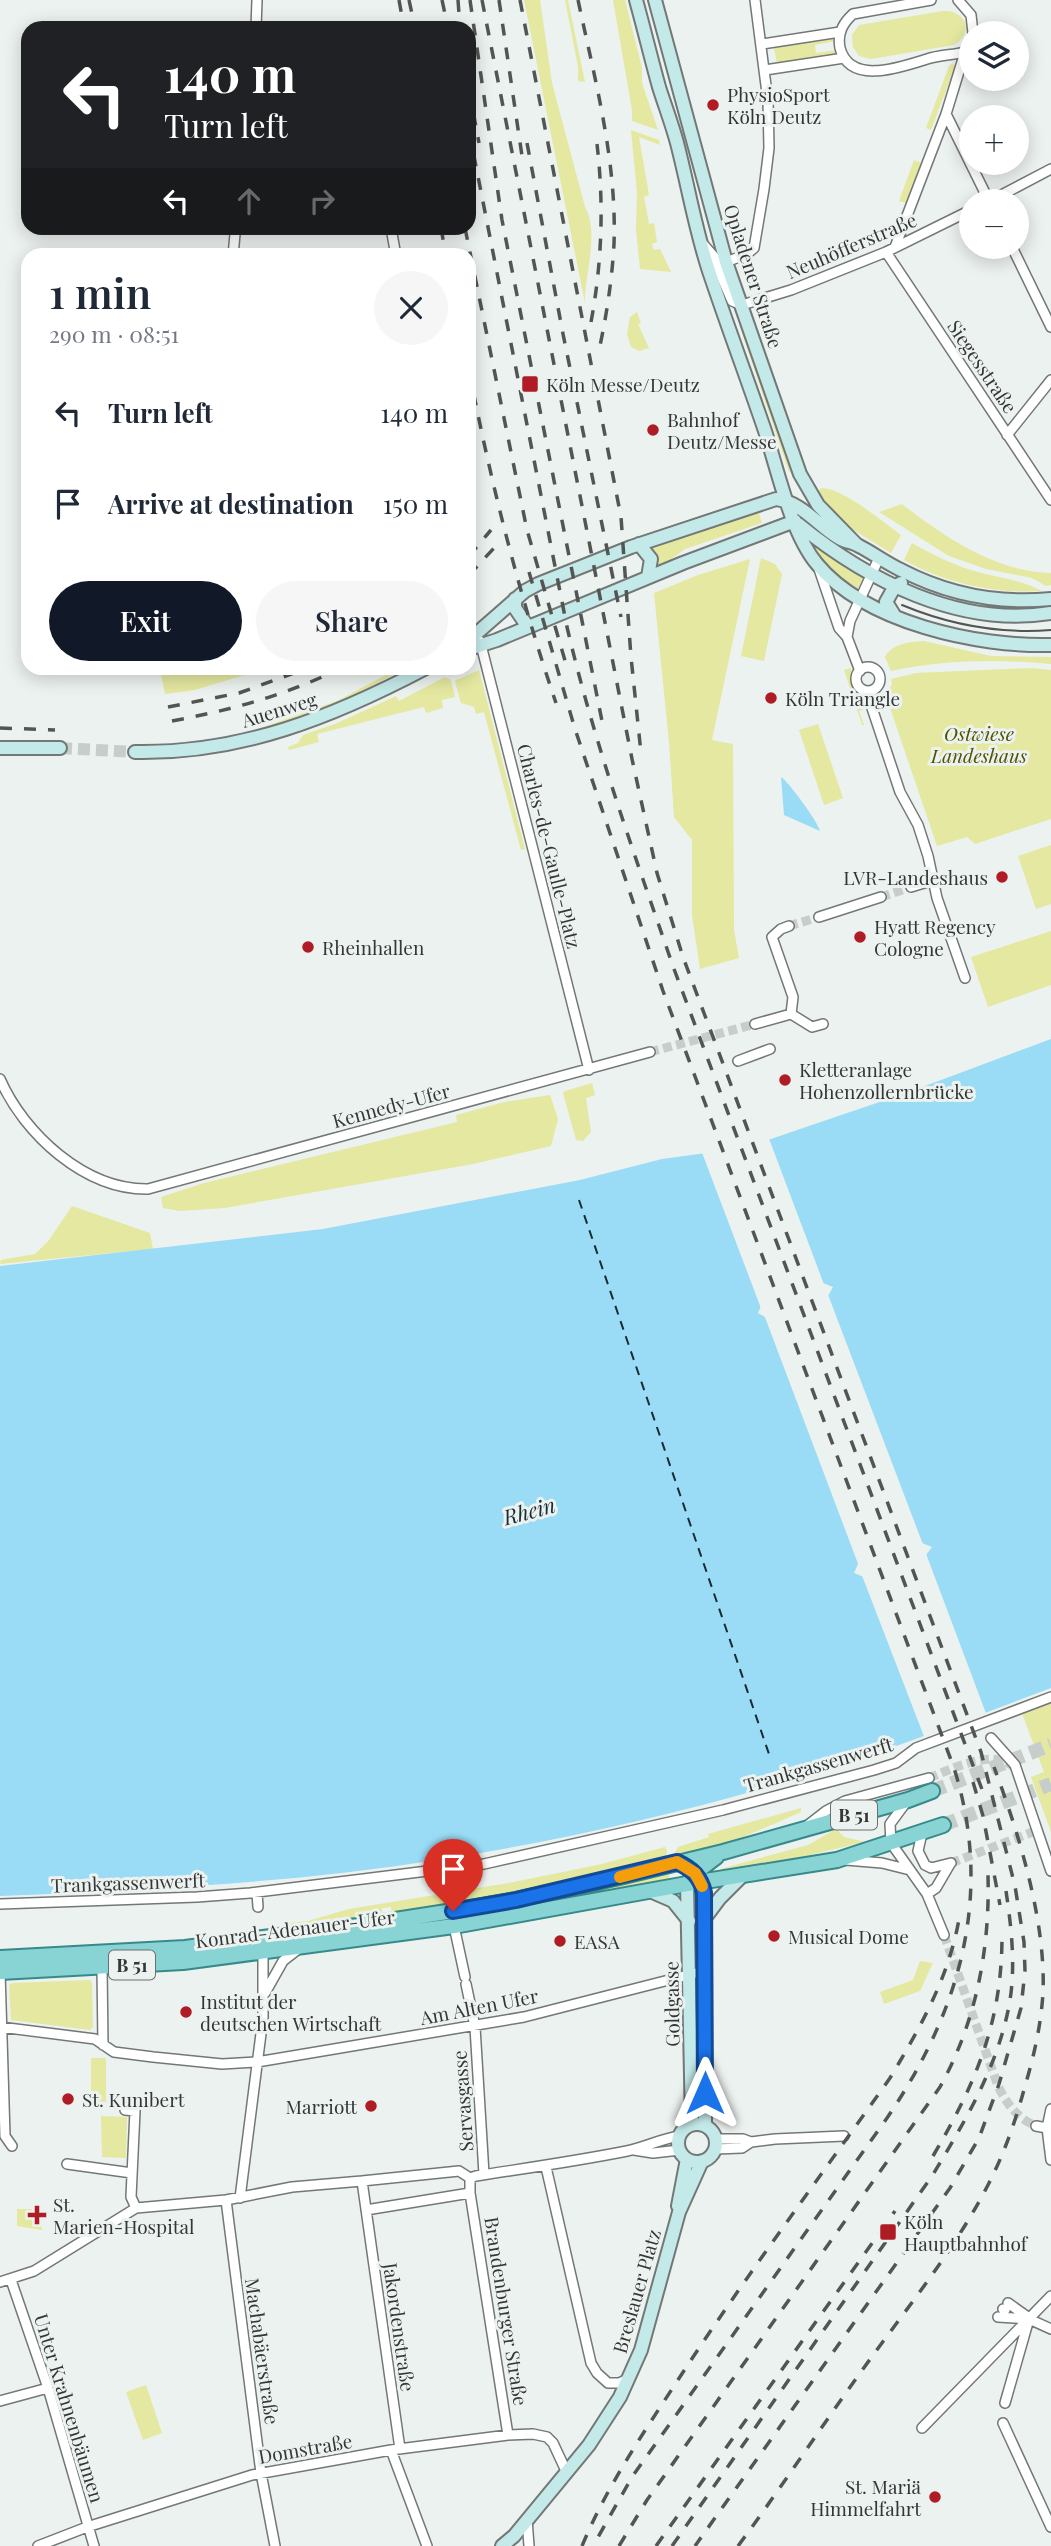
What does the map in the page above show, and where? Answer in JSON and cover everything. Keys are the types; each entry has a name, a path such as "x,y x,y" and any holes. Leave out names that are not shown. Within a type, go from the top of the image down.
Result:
{"main road":[{"name":"Opladener Straße","path":"636,0 670,117 702,243 787,500 804,543 817,564 834,581 861,599 915,624 966,639 1012,645 1051,645"},
{"name":"Opladener Straße","path":"655,0 726,262 805,486 818,505 856,544"},
{"path":"659,86 666,82 669,85 677,106 688,119"},
{"path":"795,521 805,486"},
{"path":"476,640 515,600 538,584 639,544 776,499 787,500 841,539 856,544 917,578 943,588 992,598 1032,601 1051,599"},
{"path":"795,521 830,550 872,574 944,605 1017,615 1051,613"},
{"path":"476,641 528,626 795,521"},
{"path":"639,544 651,559 648,578"},
{"path":"895,615 886,602 895,586 917,578"},
{"path":"515,600 515,608 528,626"},
{"name":"Auenweg","path":"135,752 160,753 216,747 271,735 326,716 411,675"},
{"path":"0,748 60,748"},
{"name":"B 51","path":"908,1800 930,1784"},
{"name":"Konrad-Adenauer-Ufer","path":"0,1972 183,1962 357,1926 516,1900 723,1852 908,1800"},
{"name":"Konrad-Adenauer-Ufer","path":"0,1958 172,1949 301,1947 454,1926 650,1891 694,1879 837,1860 943,1825"},
{"path":"677,1862 694,1879 723,1852"},
{"path":"704,1919 744,1874"},
{"name":"Goldgasse","path":"694,1879 704,1919 699,2125"},
{"name":"Goldgasse","path":"694,1879 689,1922 690,1975 699,2125"},
{"path":"650,1891 673,1901 689,1922"},
{"path":"699,2125 715,2144 710,2156 702,2161 682,2148 687,2127 699,2125"},
{"name":"Breslauer Platz","path":"679,2212 682,2148"},
{"name":"Breslauer Platz","path":"502,2546 512,2541 527,2519 567,2473 613,2409 644,2342 679,2212 702,2161"}],"street":[{"path":"256,21 257,0"},
{"path":"702,243 718,261 726,262 747,254 754,248 769,148 765,70 755,0"},
{"path":"932,0 853,14 840,33 844,58 853,67 872,71 959,56"},
{"path":"958,0 971,15 972,21"},
{"path":"762,44 840,33"},
{"path":"765,70 844,58"},
{"path":"891,249 946,114 959,71"},
{"path":"946,114 984,189"},
{"path":"1013,189 1051,169"},
{"name":"Neuhöfferstraße","path":"742,305 791,290 891,249 959,216"},
{"name":"Siegesstraße","path":"891,249 1007,435 1051,500"},
{"path":"711,253 732,301 742,305"},
{"path":"1018,259 1051,327"},
{"path":"1007,435 1051,380"},
{"path":"847,637 850,621 879,558"},
{"path":"817,564 839,628 847,637 860,671 857,681 861,688 868,691 875,689 879,684 878,673 871,667 860,671"},
{"name":"Charles-de-Gaulle-Platz","path":"476,649 589,1070"},
{"path":"868,691 900,792 918,825 937,898 965,978"},
{"path":"911,887 934,880"},
{"path":"819,917 881,897"},
{"path":"789,926 772,937 793,998 791,1014"},
{"path":"755,1024 791,1014 812,1027 823,1024"},
{"path":"738,1061 770,1049"},
{"name":"Kennedy-Ufer","path":"0,1079 27,1125 56,1152 81,1170 99,1178 148,1189 650,1052"},
{"name":"Trankgassenwerft","path":"0,1904 257,1893 484,1864 698,1816 896,1763 916,1748 1051,1697"},
{"path":"991,1738 1015,1765 1051,1871"},
{"name":"Konrad-Adenauer-Ufer","path":"800,1831 845,1801 930,1784"},
{"path":"908,1800 890,1824 891,1843 927,1894 944,1935"},
{"path":"922,1833 918,1850 925,1865 931,1868 951,1863 936,1888 927,1894"},
{"path":"837,1860 881,1863 910,1870"},
{"name":"Konrad-Adenauer-Ufer","path":"257,1893 258,1907"},
{"name":"Servasgasse","path":"454,1926 475,2027 484,2174"},
{"path":"240,2198 264,1995 262,1946"},
{"path":"264,1995 283,1961 301,1947"},
{"path":"102,1967 103,2045"},
{"name":"Am Alten Ufer","path":"103,2045 114,2052 153,2057 222,2064 257,2062 475,2027 704,1971"},
{"path":"0,1972 2,2136 12,2146"},
{"path":"1,2027 95,2039 103,2045"},
{"path":"1051,2109 1047,2128 1051,2160"},
{"path":"125,2110 135,2111 131,2197 136,2208"},
{"path":"1036,2126 1047,2128"},
{"path":"715,2144 742,2148 751,2142 796,2137 845,2136"},
{"path":"0,2281 11,2280 34,2271 136,2208 226,2200 292,2188 459,2171 470,2178 546,2167 632,2150 661,2139 682,2148"},
{"path":"67,2164 132,2173"},
{"path":"546,2167 591,2363 597,2374 608,2383 619,2383 628,2379"},
{"name":"Brandenburger Straße","path":"470,2178 508,2435"},
{"name":"Jakordenstraße","path":"362,2182 395,2450 427,2546"},
{"path":"366,2210 471,2193"},
{"name":"Machabäerstraße","path":"226,2200 261,2473 275,2546"},
{"name":"Unter Krahnenbäumen","path":"11,2280 48,2388 94,2546"},
{"path":"922,2428 1051,2296"},
{"path":"1006,2310 1051,2329"},
{"path":"1005,2403 1029,2319"},
{"path":"0,2402 48,2388"},
{"path":"1003,2423 1051,2527"},
{"name":"Domstraße","path":"38,2546 87,2527 261,2473 395,2450 533,2434 547,2437 553,2443 567,2473"},
{"path":"527,2519 530,2546"}],"green space":[{"path":"524,0 540,0 552,83 589,218 591,242 585,303"},
{"path":"565,0 568,0 585,82 578,81 578,67"},
{"path":"613,0 625,0 642,68 642,83 658,130 632,121"},
{"path":"943,11 957,14 964,21 959,21 959,41 954,45 871,59 859,56 853,47 852,35 859,25"},
{"path":"831,38 835,41 815,45 816,53 837,50 835,54 777,64 774,48"},
{"path":"953,63 955,67 931,130 926,128 949,66"},
{"path":"631,130 659,140 660,145 639,137 649,195 644,197 649,224 654,223 657,242 652,244 654,250 660,249 671,272 640,269"},
{"path":"914,160 921,163 906,203 899,201"},
{"path":"637,312 641,323 638,324 649,348 639,351 631,347 627,334 630,317"},
{"path":"747,332 794,470 789,472 742,333"},
{"path":"821,488 830,489 851,499 901,535 891,553 847,526 816,494"},
{"path":"902,504 935,529 991,559 1031,571 1051,573 1051,585 1046,586 1032,578 986,569 949,556 879,512"},
{"path":"758,510 762,523 685,549 663,565 654,568 648,548"},
{"path":"809,539 834,559 865,575 857,590 822,561"},
{"path":"912,543 961,567 1042,591 988,589 936,575 904,560"},
{"path":"761,558 775,564 782,574 764,661 741,656"},
{"path":"750,559 712,740 733,744 734,930 739,958 700,969 692,915 692,840 674,817 654,593 698,575"},
{"path":"924,641 991,656 1051,657 1051,664 971,662 891,671 885,657 888,652 902,644"},
{"path":"851,668 853,684 861,696 864,709 859,711 864,725 844,670"},
{"name":"Ostwiese Landeshaus","path":"1031,668 1051,670 1051,819 975,844 967,837 937,846 886,696 892,684 891,679 916,673"},
{"path":"479,670 525,849 521,850 484,712 476,714 474,707 461,703 455,682 468,675 476,675"},
{"path":"161,675 244,675 195,690 165,694"},
{"path":"386,675 393,675 335,706 258,732 258,729 337,701"},
{"path":"445,677 451,680 455,697 442,700 443,708 426,713 424,707 317,734 319,742 289,750 288,747 298,743 303,735 335,724 396,696 399,701"},
{"path":"818,724 843,798 824,805 799,730"},
{"path":"1051,845 1051,904 1036,909 1018,856"},
{"path":"1051,931 1051,985 988,1007 971,957"},
{"path":"592,1083 595,1095 586,1098 591,1132 583,1141 576,1140 563,1093"},
{"path":"550,1095 558,1119 551,1146 473,1164 225,1208 180,1211 163,1208 161,1197 204,1183 457,1122 456,1115 504,1102"},
{"path":"72,1206 150,1233 153,1249 0,1264 1,1260 35,1254 49,1240"},
{"path":"1051,1697 1051,1832 1031,1777 1044,1772 1020,1708"},
{"path":"801,1808 801,1812 734,1841 672,1858 678,1847 709,1837 708,1834"},
{"path":"836,1829 844,1837 865,1842 801,1857 721,1871 720,1869 808,1845"},
{"path":"665,1847 665,1859 532,1891 392,1916 391,1907 382,1908 383,1917 299,1928 289,1923 308,1921 349,1909 509,1883 602,1864"},
{"path":"668,1871 670,1881 428,1925 415,1924 480,1913"},
{"path":"920,1961 933,1963 920,1991 884,2004 880,1992 913,1980"},
{"path":"90,1980 93,2027 90,2030 11,2020 9,1985 12,1983"},
{"path":"91,2058 106,2058 106,2102 91,2102"},
{"path":"101,2116 127,2117 126,2158 102,2157"},
{"path":"17,2209 40,2209 42,2230 17,2226"},
{"path":"146,2385 162,2433 143,2440 126,2392"}],"water":[{"path":"781,777 802,802 820,831 784,815"},
{"name":"Rhein","path":"1051,1039 1051,1688 899,1745 786,1782 671,1813 554,1839 383,1868 274,1880 0,1896 0,1266 323,1229 580,1180 662,1159 744,1148 909,1092","holes":["823,1283 833,1287 828,1296 765,1317 758,1313 761,1306","922,1543 932,1547 926,1555 864,1577 854,1573 858,1564"]}],"pier":[{"path":"768,1136 825,1287 762,1311 701,1150 743,1145"},
{"path":"827,1292 924,1547 860,1569 763,1312"},
{"path":"925,1551 987,1716 925,1739 861,1573"}],"ferry route":[{"path":"579,1200 769,1754"}],"tunnel":[{"path":"60,748 135,752"},
{"path":"881,897 911,887"},
{"path":"789,926 819,917"},
{"path":"650,1052 755,1024"},
{"path":"932,1791 1051,1745"},
{"path":"929,1778 984,1760 995,1759 1014,1767"},
{"path":"943,1825 1051,1784"},
{"path":"951,1863 1038,1830"},
{"path":"944,1935 998,2086 1013,2110 1036,2126"}],"tram line":[{"path":"902,605 957,623 1013,631 1051,630"}],"railway":[{"path":"399,0 403,21"},
{"path":"409,0 414,21"},
{"path":"442,0 446,21"},
{"path":"458,0 460,21"},
{"path":"470,0 473,21"},
{"path":"482,0 632,759 657,873 683,957 981,1752 1015,1886 1024,1942 1025,1971 1021,2008 999,2084 979,2138 950,2188 695,2546"},
{"path":"499,0 522,156"},
{"path":"520,0 621,517 641,753"},
{"path":"578,0 604,121 614,213 612,272 598,355"},
{"path":"476,41 502,220 602,721"},
{"path":"476,127 479,143"},
{"path":"527,143 621,617"},
{"path":"591,322 601,233 597,144"},
{"path":"476,166 567,627 602,756 674,969 983,1792"},
{"path":"442,235 445,248"},
{"path":"466,235 469,248"},
{"path":"476,282 527,530 566,664"},
{"path":"476,403 507,538 556,703"},
{"path":"476,548 491,530"},
{"path":"476,567 495,547"},
{"path":"529,572 575,729 663,991 954,1768 966,1815 971,1861 970,1906 963,1951 951,1994 934,2036 912,2077 887,2118 632,2477 593,2546"},
{"path":"168,707 239,693 289,675"},
{"path":"172,721 258,700 325,675"},
{"path":"0,728 55,730"},
{"path":"738,2546 960,2233 994,2173 1014,2124 1039,2029 1043,1965 1029,1878 1013,1820 994,1767"},
{"path":"973,1782 983,1816 1000,1905"},
{"path":"619,2546 647,2500 940,2087 963,2037 978,1985 986,1931 988,1875"},
{"path":"672,2546 932,2176 970,2111 1000,2042 1011,1993 1012,1942 1006,1891"},
{"path":"582,2546 617,2476 687,2366 890,2078 941,1982 959,1919"},
{"path":"933,2156 962,2103 984,2051 997,1996 1002,1936"},
{"path":"656,2546 895,2211"}],"slow traffic":[{"path":"620,1877 677,1862 695,1873 702,1881 702,1886"}],"place":[{"name":"PhysioSport Köln Deutz","path":"713,105"},
{"name":"Köln Messe/Deutz","path":"530,384"},
{"name":"Bahnhof Deutz/Messe","path":"653,430"},
{"name":"Köln Triangle","path":"771,698"},
{"name":"LVR-Landeshaus","path":"1002,877"},
{"name":"Hyatt Regency Cologne","path":"860,937"},
{"name":"Rheinhallen","path":"308,947"},
{"name":"Kletteranlage Hohenzollernbrücke","path":"785,1080"},
{"name":"Musical Dome","path":"774,1936"},
{"name":"EASA","path":"560,1941"},
{"name":"Institut der deutschen Wirtschaft","path":"186,2012"},
{"name":"St. Kunibert","path":"68,2099"},
{"name":"Marriott","path":"371,2106"},
{"name":"St. Marien-Hospital","path":"37,2215"},
{"name":"Köln Hauptbahnhof","path":"888,2232"},
{"name":"St. Mariä Himmelfahrt","path":"935,2497"}],"route":[{"path":"453,1911 516,1900 677,1862 688,1867 702,1881 705,1903 705,2093"}]}
